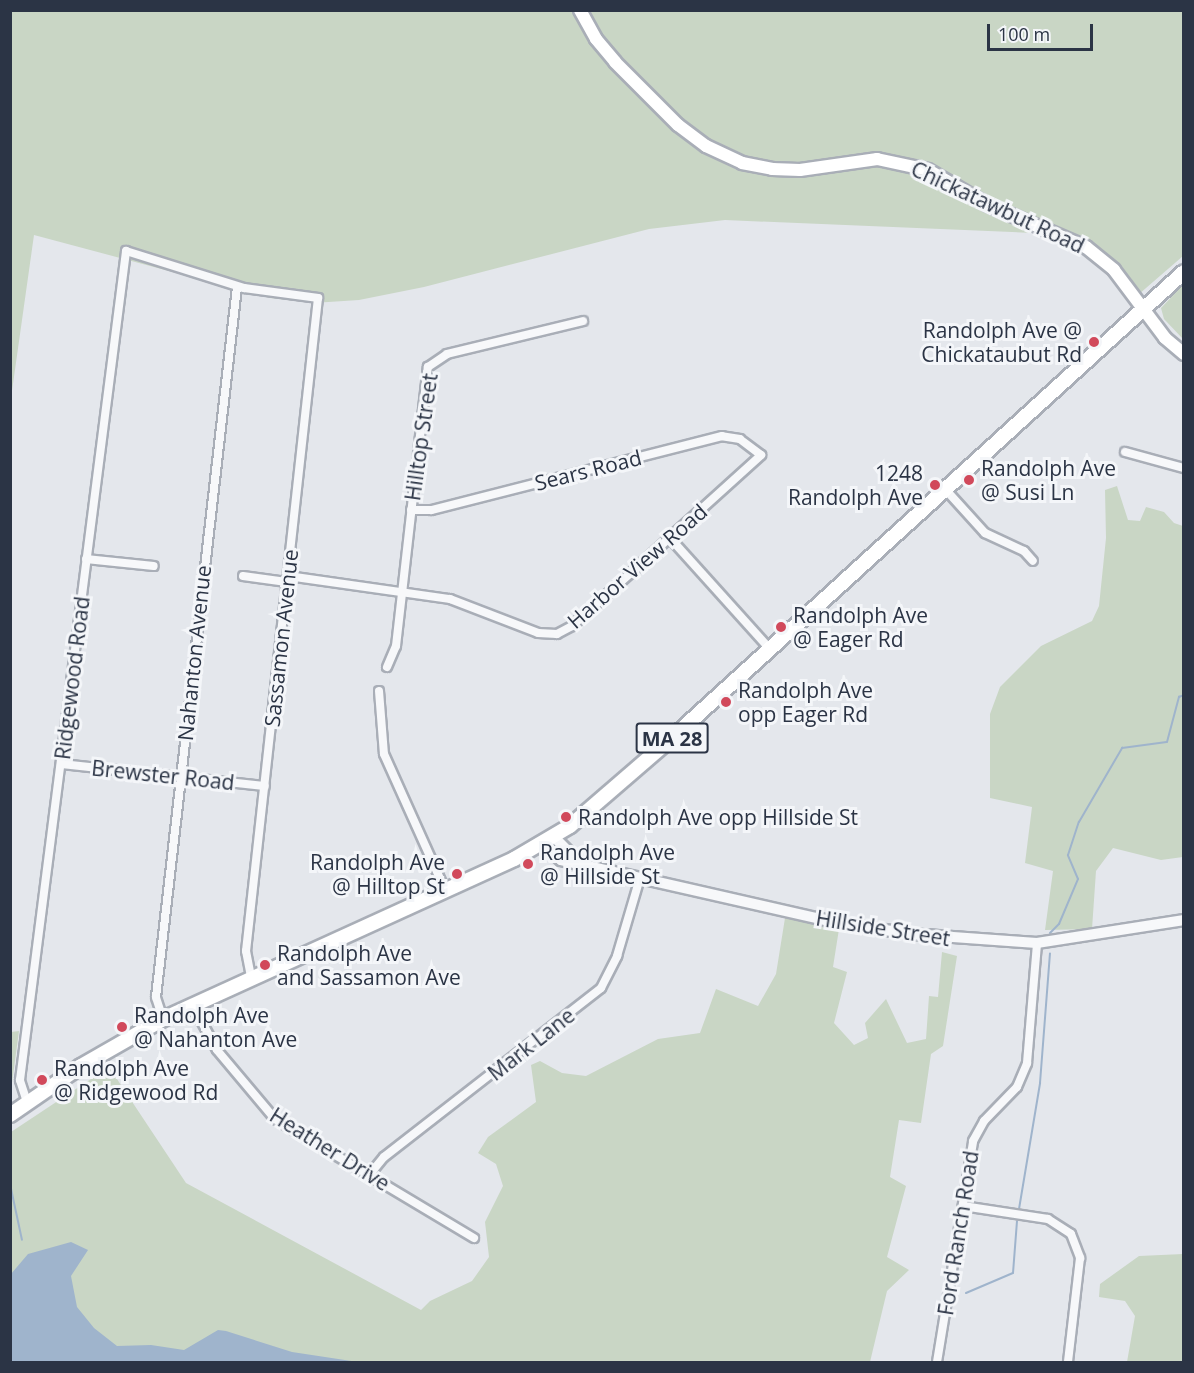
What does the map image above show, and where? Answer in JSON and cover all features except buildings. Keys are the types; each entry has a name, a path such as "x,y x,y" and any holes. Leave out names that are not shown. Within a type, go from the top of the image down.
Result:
{"main road":[{"name":"Chickatawbut Road","path":"580,10 596,39 615,62 678,125 714,151 750,165 786,170 868,159 920,167 988,205 1080,243 1114,270 1143,310 1184,354"},
{"name":"MA 28","path":"10,1115 27,1102 162,1019 445,890 554,837 607,797 1184,272"}],"street":[{"name":"Ridgewood Road","path":"27,1102 20,1083 126,251 237,287"},
{"name":"Sassamon Avenue","path":"237,287 318,298 246,957 251,977"},
{"name":"Nahanton Avenue","path":"162,1019 156,997 237,287"},
{"name":"Hilltop Street","path":"387,667 396,646 426,376 434,360 583,321"},
{"name":"Sears Road","path":"411,510 431,510 722,436 740,439 761,455"},
{"path":"1125,452 1184,468"},
{"name":"Harbor View Road","path":"243,576 402,592 466,603 538,633 556,634 572,626 761,455"},
{"path":"946,490 985,533 1024,551 1033,561"},
{"path":"670,538 770,650"},
{"path":"86,559 154,566"},
{"path":"379,691 384,754 445,890"},
{"name":"Brewster Road","path":"61,764 265,786"},
{"name":"Hillside Street","path":"554,837 568,855 586,866"},
{"name":"Hillside Street","path":"542,844 558,859 586,866 842,924 931,936 1037,943 1184,920"},
{"name":"Mark Lane","path":"370,1174 384,1157 601,988 618,956 640,878"},
{"name":"Ford Ranch Road","path":"937,1362 975,1135 988,1116 1014,1092 1025,1070 1037,943"},
{"name":"Heather Drive","path":"192,1004 217,1050 270,1114 474,1238"},
{"path":"963,1206 1048,1219 1071,1234 1080,1258 1068,1362"}],"green space":[{"path":"11,11 1183,11 1183,256 1131,301 1089,254 1056,237 1034,233 725,220 649,229 424,287 359,300 313,303 270,298 34,235 11,398"},
{"path":"1183,285 1183,339 1164,319 1161,308"},
{"path":"1117,486 1128,520 1140,521 1146,507 1164,512 1174,523 1183,526 1183,857 1161,860 1113,848 1096,871 1092,929 1045,930 1053,871 1025,863 1032,807 990,798 990,714 1000,687 1041,646 1092,621 1099,606 1106,538 1105,490"},
{"path":"785,918 839,929 833,967 847,972 834,1023 854,1045 868,1038 865,1023 886,999 907,1043 926,1039 929,996 938,997 942,952 957,956 943,1046 931,1054 921,1123 899,1120 890,1177 906,1186 887,1257 909,1270 887,1291 870,1362 11,1362 11,1132 109,1067 186,1183 421,1310 430,1301 472,1281 489,1257 485,1222 503,1186 496,1164 478,1153 488,1137 536,1102 531,1065 540,1061 562,1073 586,1076 658,1039 700,1033 716,989 758,1006 776,974"},
{"path":"19,1031 11,1090 11,1032"},
{"path":"1183,1254 1183,1362 1127,1362 1135,1316 1125,1301 1099,1297 1100,1284 1139,1256"}],"water":[{"path":"71,1242 88,1250 71,1276 77,1307 94,1328 117,1346 151,1345 184,1350 218,1330 292,1352 358,1362 11,1362 11,1274 28,1254"}],"waterway":[{"path":"1050,933 1059,924 1078,879 1068,855 1079,822 1122,748 1167,742 1179,697 1184,695"},
{"path":"1019,1209 1040,1083 1050,953"},
{"path":"10,1184 22,1240"},
{"path":"966,1293 1013,1273 1017,1221"}],"place":[{"name":"Randolph Ave @ Chickataubut Rd","path":"1094,342"},
{"name":"Randolph Ave @ Susi Ln","path":"969,480"},
{"name":"1248 Randolph Ave","path":"935,485"},
{"name":"Randolph Ave @ Eager Rd","path":"781,627"},
{"name":"Randolph Ave opp Eager Rd","path":"726,702"},
{"name":"Randolph Ave opp Hillside St","path":"566,817"},
{"name":"Randolph Ave @ Hillside St","path":"528,864"},
{"name":"Randolph Ave @ Hilltop St","path":"457,874"},
{"name":"Randolph Ave and Sassamon Ave","path":"265,965"},
{"name":"Randolph Ave @ Nahanton Ave","path":"122,1027"},
{"name":"Randolph Ave @ Ridgewood Rd","path":"42,1080"}]}
